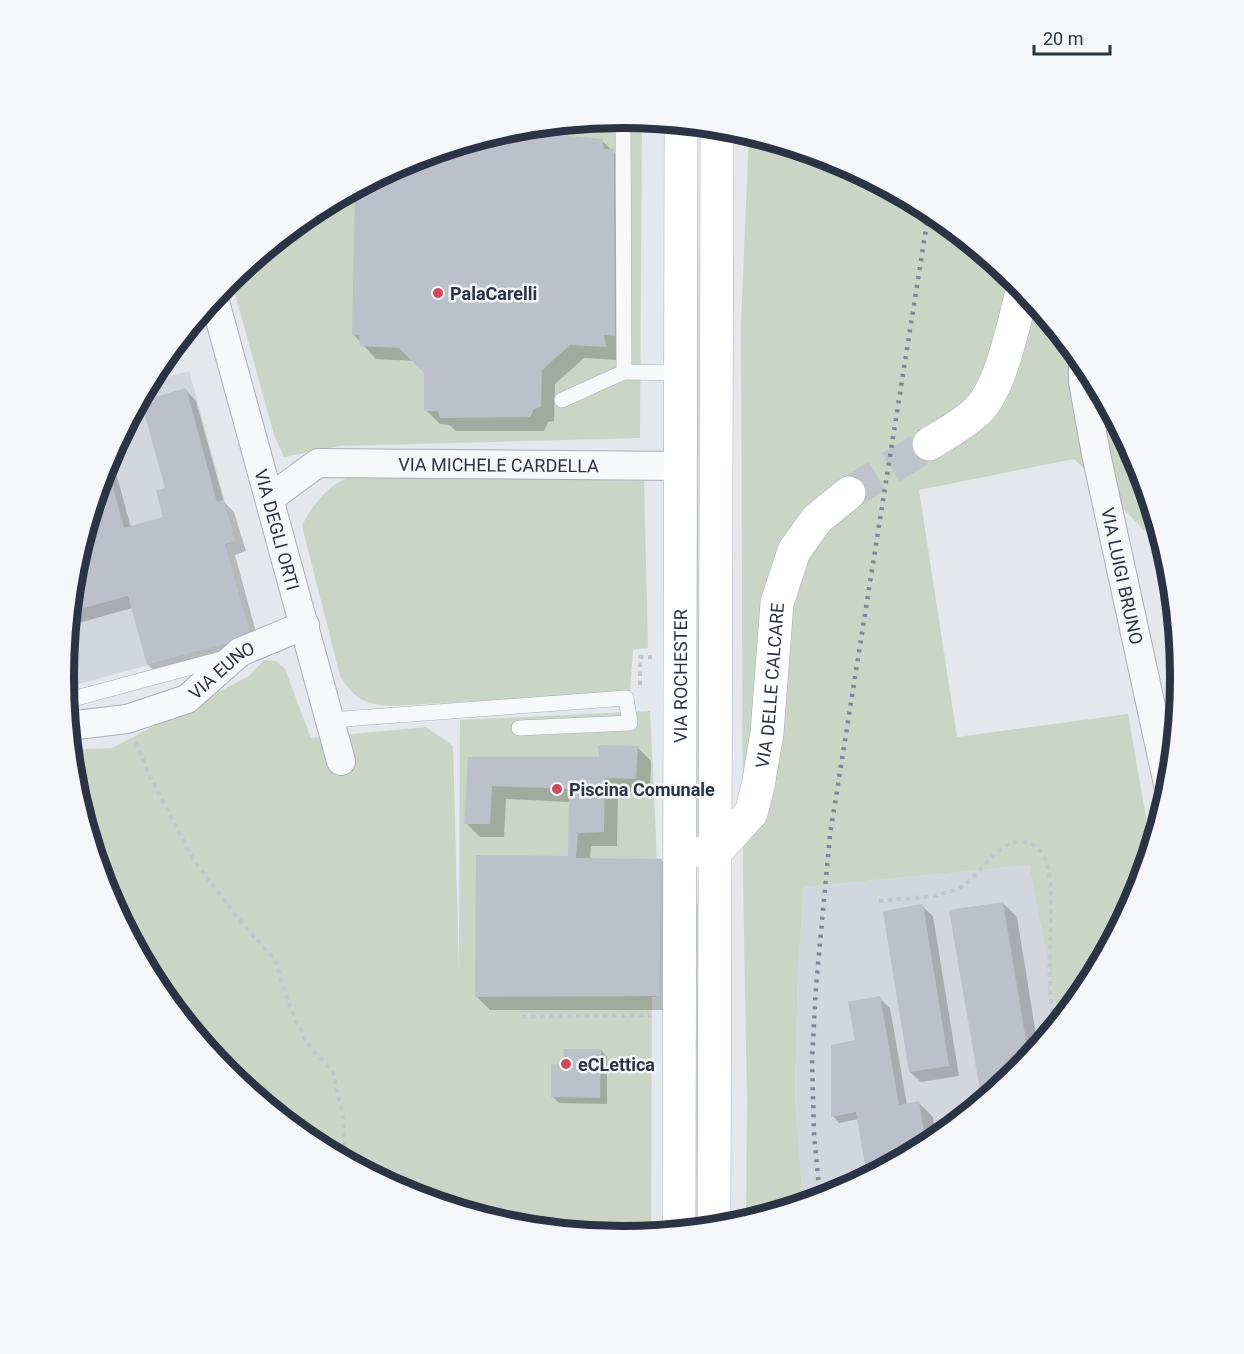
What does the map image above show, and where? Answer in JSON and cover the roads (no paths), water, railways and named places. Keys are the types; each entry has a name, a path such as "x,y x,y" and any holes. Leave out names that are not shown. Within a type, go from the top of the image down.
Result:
{"main road":[{"name":"VIA ROCHESTER","path":"679,1222 681,132"},
{"name":"VIA ROCHESTER","path":"714,1218 717,137"},
{"path":"929,444 976,412 990,395 1020,300"},
{"name":"VIA DELLE CALCARE","path":"715,852 751,813 767,733 777,603 794,551 817,519 849,493"},
{"path":"680,852 715,852"}],"street":[{"name":"VIA DEGLI ORTI","path":"217,308 341,761"},
{"name":"VIA LUIGI BRUNO","path":"1083,380 1096,454 1163,764"},
{"name":"VIA MICHELE CARDELLA","path":"270,498 318,463 680,466"},
{"name":"VIA EUNO","path":"76,725 127,719 187,699 240,652 305,625"}],"lane":[{"path":"623,128 624,372"},
{"path":"562,400 624,372 680,373"},
{"path":"75,698 237,655"},
{"path":"330,720 626,698 630,723 519,729"}],"tunnel":[{"path":"849,493 929,444"}],"railway":[{"path":"819,1189 814,1134 812,1060 816,986 830,835 927,221"}],"place":[{"name":"PalaCarelli","path":"438,293"},
{"name":"Piscina Comunale","path":"557,789"},
{"name":"eCLettica","path":"566,1064"}]}
